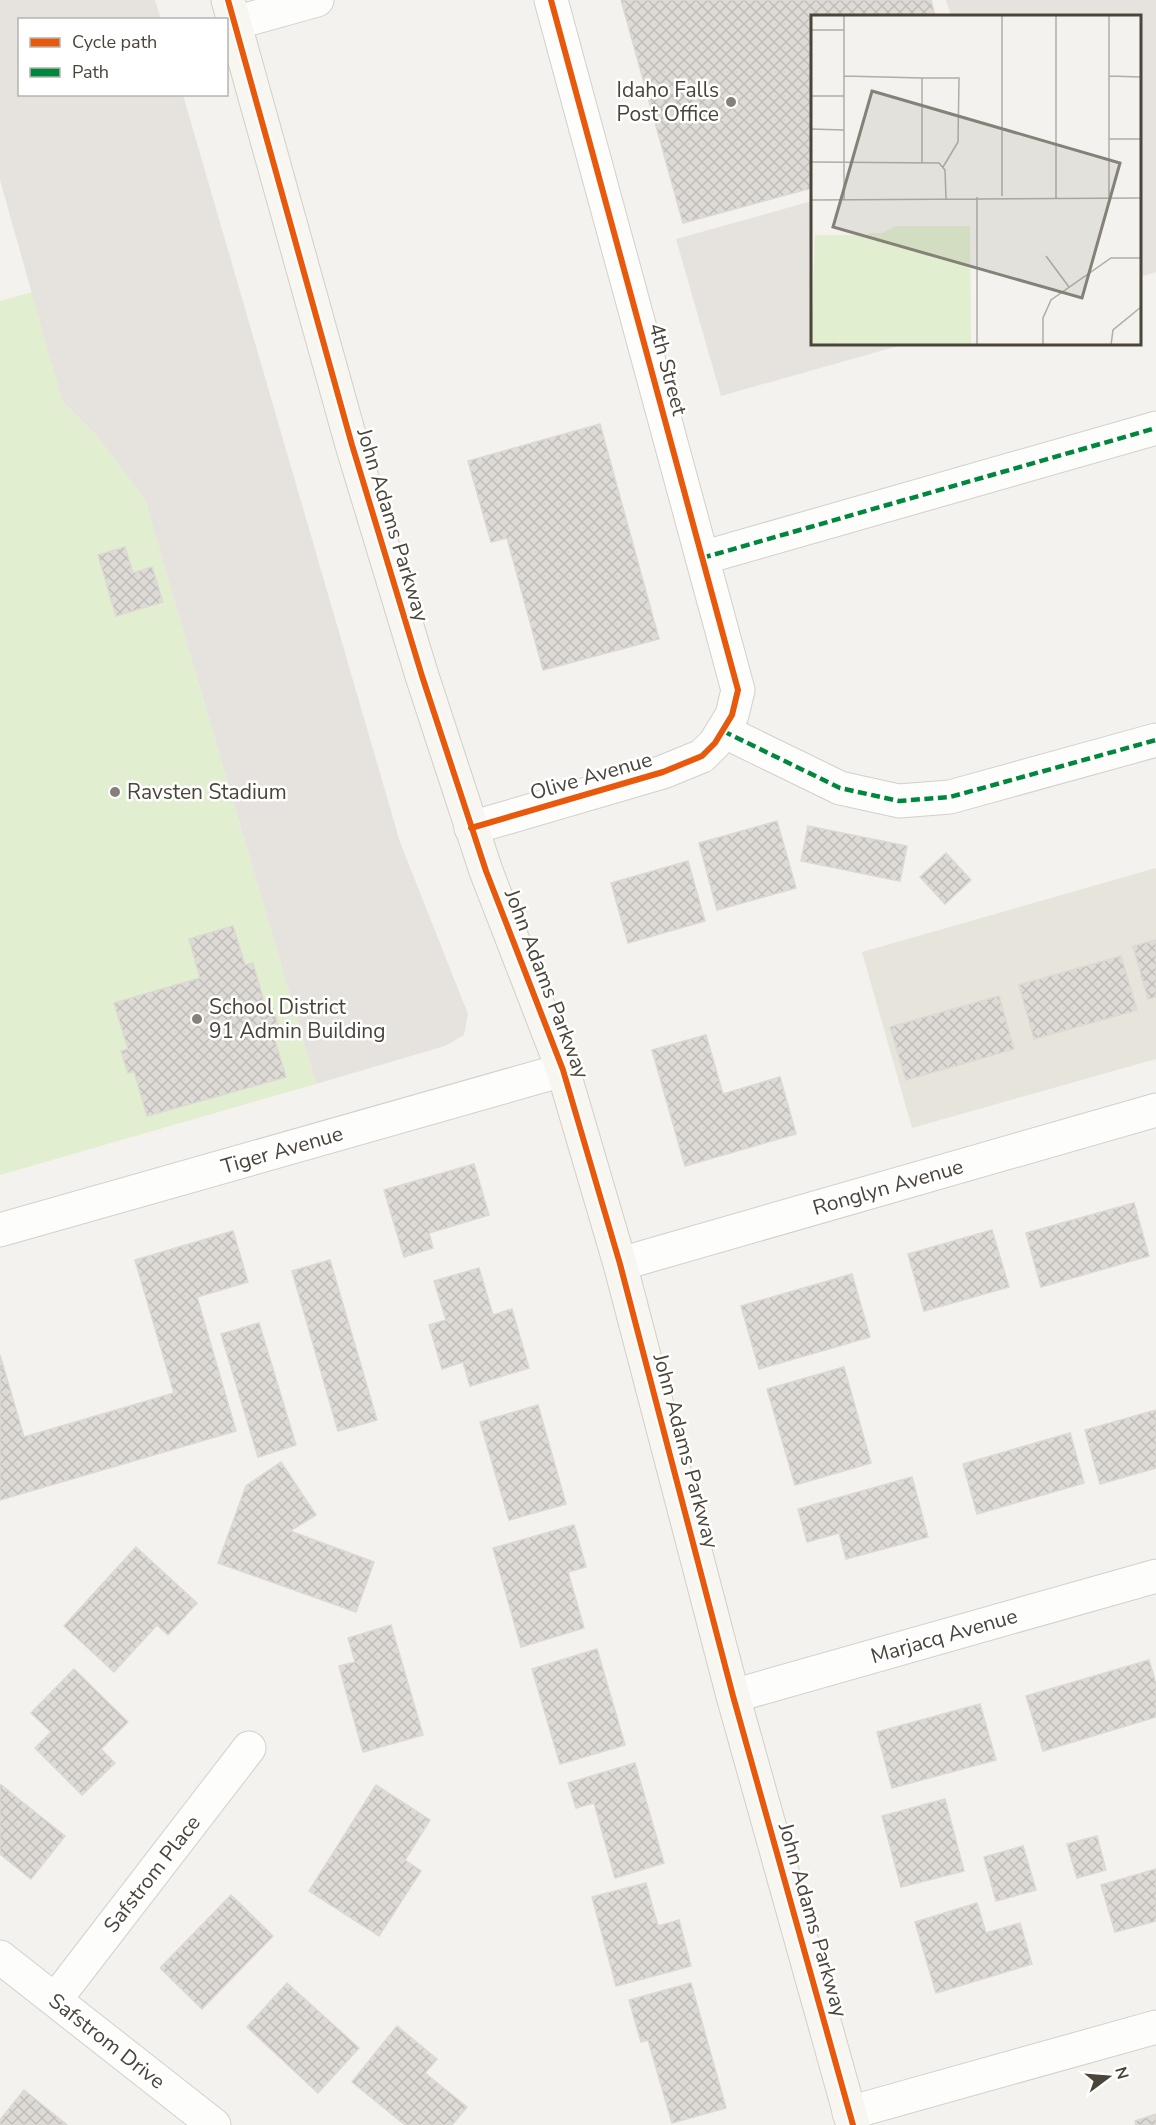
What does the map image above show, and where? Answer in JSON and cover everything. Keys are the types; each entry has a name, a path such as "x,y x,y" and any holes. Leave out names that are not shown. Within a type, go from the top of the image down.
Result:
{"street":[{"path":"232,12 316,0"},
{"name":"4th Street","path":"551,0 738,690 732,715 719,737"},
{"name":"John Adams Parkway","path":"232,12 352,445 471,828 563,1070 620,1264 733,1696 851,2119"},
{"path":"702,558 1156,428"},
{"path":"719,737 840,788 899,801 950,797 1156,740"},
{"name":"Olive Avenue","path":"471,828 663,772 702,756 719,737"},
{"name":"Tiger Avenue","path":"0,1230 563,1070"},
{"name":"Ronglyn Avenue","path":"620,1264 1156,1110"},
{"name":"Marjacq Avenue","path":"733,1696 1156,1576"},
{"name":"Safstrom Place","path":"55,2000 249,1748"},
{"name":"Safstrom Drive","path":"0,1958 214,2125"},
{"path":"851,2119 1156,2027"}],"shaded area":[{"path":"0,0 155,0 161,18 18,18 18,96 183,96 400,842 468,1014 464,1035 445,1046 316,1084 145,500 97,436 62,401 0,180"},
{"path":"946,0 1156,0 1156,272 1141,277 1141,15 951,15"},
{"path":"811,201 811,345 901,345 721,396 676,239"},
{"path":"1156,868 1156,1059 912,1128 862,952"}],"green space":[{"name":"Ravsten Stadium","path":"32,292 62,401 97,436 145,500 316,1084 0,1175 0,301"}],"building":[{"name":"Idaho Falls Post Office","path":"621,0 931,0 935,15 811,15 811,188 683,223"},
{"path":"600,424 659,639 543,670 507,538 491,542 468,461"},
{"path":"125,547 133,573 152,567 163,602 116,616 98,555"},
{"path":"777,821 796,888 717,910 699,843"},
{"path":"808,826 907,846 900,881 801,861"},
{"path":"946,853 971,880 945,904 920,877"},
{"path":"688,861 705,921 628,943 611,883"},
{"name":"School District 91 Admin Building","path":"233,926 245,965 253,963 266,1009 273,1008 279,1029 272,1031 286,1077 147,1116 134,1071 128,1073 121,1051 128,1049 114,1003 200,978 189,939"},
{"path":"1156,940 1156,997 1148,999 1133,946"},
{"path":"1121,956 1137,1010 1034,1039 1019,985"},
{"path":"999,996 1014,1049 906,1080 890,1027"},
{"path":"706,1035 723,1094 780,1077 796,1134 685,1166 652,1050"},
{"path":"474,1164 489,1215 429,1233 433,1248 404,1257 384,1190"},
{"path":"1134,1203 1149,1256 1041,1287 1026,1233"},
{"path":"992,1230 1009,1287 924,1311 908,1254"},
{"path":"233,1231 248,1282 197,1297 236,1431 0,1500 0,1355 24,1437 174,1393 135,1260"},
{"path":"330,1260 377,1420 338,1431 292,1271"},
{"path":"479,1268 493,1315 512,1309 529,1368 470,1386 463,1362 442,1369 429,1325 446,1320 434,1281"},
{"path":"852,1274 870,1337 759,1369 741,1306"},
{"path":"259,1323 296,1445 258,1457 221,1334"},
{"path":"844,1367 871,1463 795,1485 767,1389"},
{"path":"538,1405 566,1504 509,1520 480,1422"},
{"path":"1156,1410 1156,1468 1100,1484 1085,1430"},
{"path":"1070,1433 1084,1483 977,1514 963,1464"},
{"path":"281,1462 316,1515 290,1531 374,1562 356,1612 218,1563 246,1486"},
{"path":"912,1477 928,1537 846,1559 839,1533 807,1542 798,1509"},
{"path":"574,1525 586,1567 568,1572 584,1628 521,1647 493,1548"},
{"path":"136,1547 197,1603 168,1635 157,1625 114,1672 64,1626"},
{"path":"391,1625 423,1735 363,1752 339,1666 355,1662 348,1638"},
{"path":"597,1649 625,1745 560,1764 532,1669"},
{"path":"1149,1660 1156,1684 1156,1717 1043,1751 1026,1696"},
{"path":"74,1669 128,1722 101,1749 115,1763 82,1795 35,1748 51,1732 31,1713"},
{"path":"980,1704 996,1760 892,1788 877,1732"},
{"path":"635,1763 664,1863 615,1878 594,1803 576,1808 568,1783"},
{"path":"0,1784 65,1836 31,1879 0,1854"},
{"path":"376,1785 430,1820 405,1860 421,1871 379,1936 309,1891"},
{"path":"945,1799 964,1871 901,1887 882,1816"},
{"path":"1097,1836 1106,1870 1077,1878 1067,1844"},
{"path":"1023,1846 1036,1890 996,1901 984,1857"},
{"path":"1156,1869 1156,1921 1115,1932 1101,1885"},
{"path":"646,1883 658,1926 679,1920 691,1966 616,1986 592,1897"},
{"path":"231,1895 273,1936 202,2009 160,1968"},
{"path":"977,1903 986,1933 1020,1923 1032,1964 936,1993 915,1922"},
{"path":"287,1983 359,2048 318,2093 247,2027"},
{"path":"691,1983 726,2108 672,2123 648,2040 641,2042 629,2000"},
{"path":"397,2026 437,2059 425,2073 467,2107 452,2125 405,2125 352,2082"},
{"path":"24,2090 67,2125 0,2125 0,2120"},
{"path":"1156,2114 1156,2125 1136,2125 1135,2121"}],"marked path":[{"path":"702,558 1156,428"},
{"path":"723,731 840,788 899,801 950,797 1156,740"}],"cycle path":[{"path":"228,0 352,445 422,676 486,871 563,1070 620,1264 733,1696 853,2125"},
{"path":"471,828 663,772 702,756 715,743 732,715 738,690 551,0"}],"place":[{"name":"Idaho Falls Post Office","path":"731,102"},
{"name":"Ravsten Stadium","path":"115,792"},
{"name":"School District 91 Admin Building","path":"197,1019"}]}
